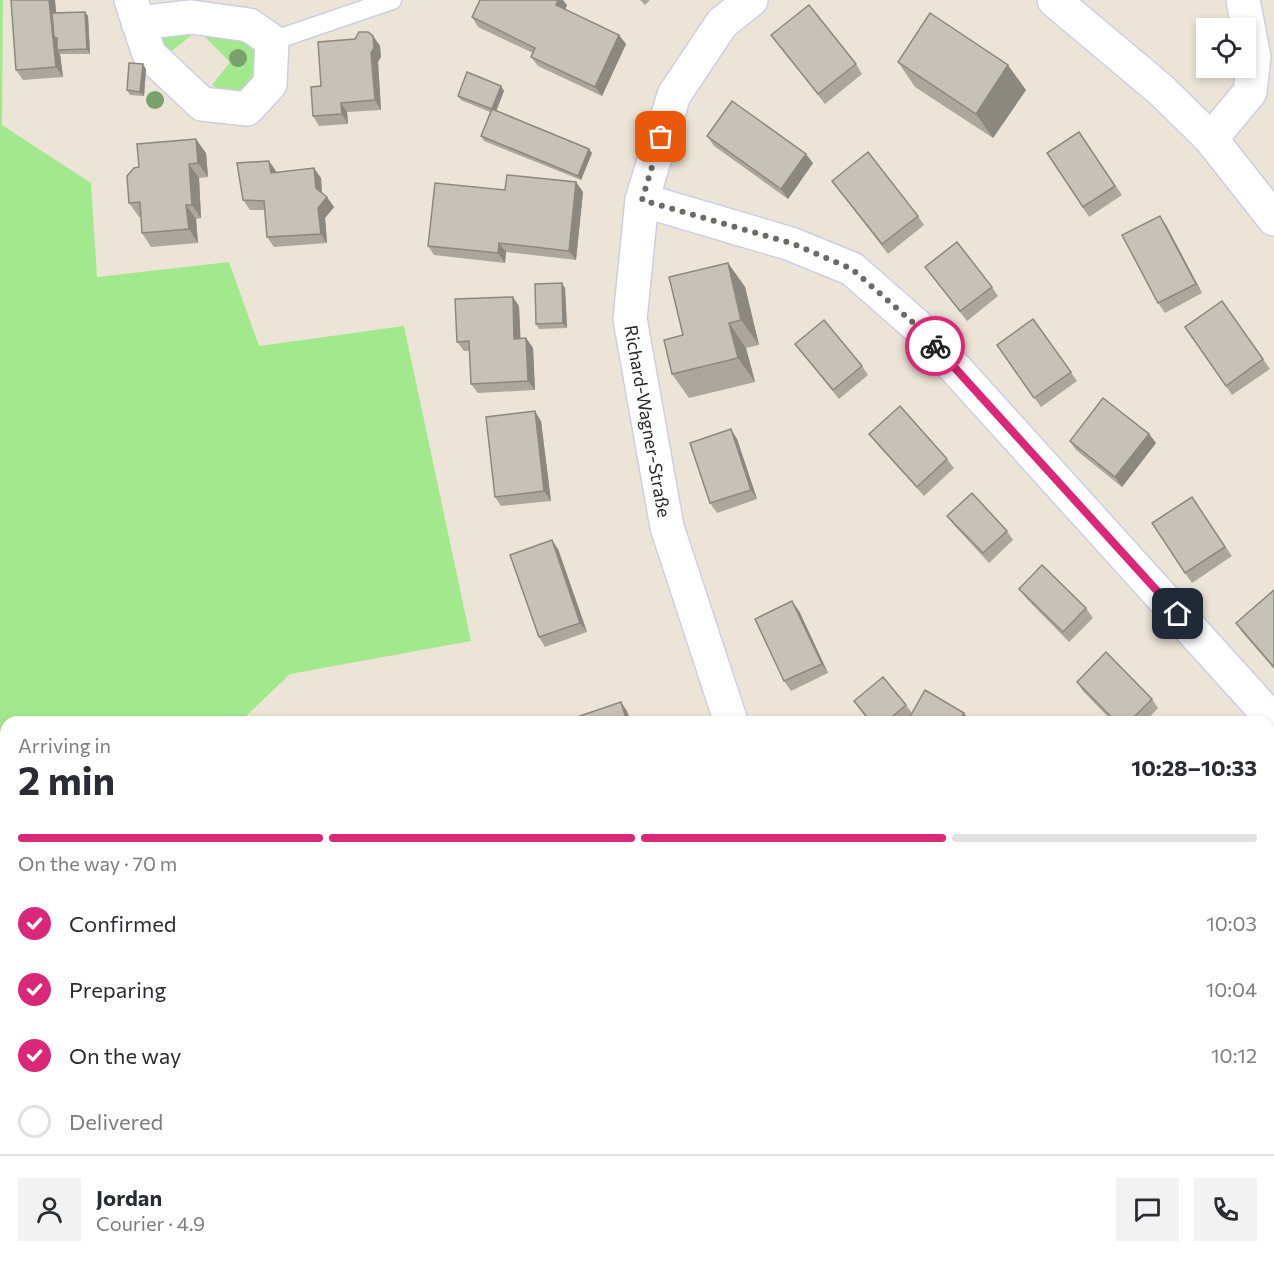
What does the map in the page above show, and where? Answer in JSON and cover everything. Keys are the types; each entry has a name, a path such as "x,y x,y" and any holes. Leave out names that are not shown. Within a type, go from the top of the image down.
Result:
{"street":[{"name":"Richard-Wagner-Straße","path":"729,716 667,527 630,319 642,200 674,95 722,23 751,0"},
{"path":"1054,0 1161,90 1211,139 1274,219"},
{"path":"1211,139 1250,92 1254,57 1243,0"},
{"path":"135,12 191,17 249,26 272,41 270,84 248,109 202,104 149,54 135,12"},
{"path":"642,200 791,243 852,269 917,326 1269,716"}],"lane":[{"path":"272,41 392,0"}],"green space":[{"path":"0,0 3,0 2,125 91,183 97,277 229,262 259,346 404,326 471,641 290,674 246,716 0,716"},
{"path":"166,23 221,33 257,45 259,69 254,85 242,94 230,95 212,85 230,62 198,30 172,51 162,43 157,33 157,24"}],"building":[{"path":"11,0 49,0 56,67 16,70"},
{"path":"480,0 558,0 556,5 619,35 595,87 531,57 535,48 472,17"},
{"path":"809,5 856,64 818,94 771,35"},
{"path":"85,12 87,49 57,50 52,13"},
{"path":"930,13 1008,65 976,114 898,62"},
{"path":"359,32 368,32 373,36 374,48 371,53 375,100 341,103 342,114 313,116 311,87 321,86 318,42 355,39"},
{"path":"129,63 143,64 140,92 127,90"},
{"path":"467,72 501,86 492,109 458,96"},
{"path":"732,101 806,154 781,189 707,136"},
{"path":"492,109 589,149 578,176 481,136"},
{"path":"1079,132 1115,186 1083,207 1047,153"},
{"path":"196,139 198,163 189,164 192,205 186,205 189,229 142,233 140,202 129,203 127,176 134,168 139,167 137,144"},
{"path":"868,152 918,216 882,244 832,181"},
{"path":"269,161 271,173 314,168 316,188 327,197 318,208 321,234 267,237 264,201 243,200 237,163"},
{"path":"507,175 576,182 569,251 499,243 498,253 428,246 435,183 505,190"},
{"path":"1160,216 1196,284 1158,303 1122,235"},
{"path":"957,242 992,287 960,311 925,267"},
{"path":"728,263 741,320 729,323 738,358 672,374 664,340 683,335 669,277"},
{"path":"562,283 563,323 536,324 535,284"},
{"path":"513,297 514,339 526,338 528,381 471,384 469,341 457,342 455,299"},
{"path":"1222,301 1263,359 1226,386 1185,327"},
{"path":"1033,319 1071,372 1034,398 997,345"},
{"path":"824,320 862,366 833,390 795,344"},
{"path":"1103,398 1149,434 1115,477 1070,441"},
{"path":"900,406 947,459 917,487 869,434"},
{"path":"535,411 544,491 495,497 486,417"},
{"path":"731,429 751,490 710,503 690,443"},
{"path":"972,493 1007,531 983,553 947,516"},
{"path":"1192,497 1225,547 1185,573 1152,523"},
{"path":"552,540 580,623 539,637 510,555"},
{"path":"1042,565 1086,608 1063,632 1019,589"},
{"path":"1274,590 1274,667 1236,623"},
{"path":"792,601 822,664 784,681 755,619"},
{"path":"1106,652 1152,699 1135,716 1110,716 1077,682"},
{"path":"883,677 906,705 893,716 866,716 854,701"},
{"path":"925,690 964,713 962,716 910,716"},
{"path":"621,702 625,716 580,716"}],"way so far":[{"path":"661,137 642,200 791,243 852,269 917,326 935,346"}],"route":[{"path":"935,346 1120,553 1178,614"}]}
